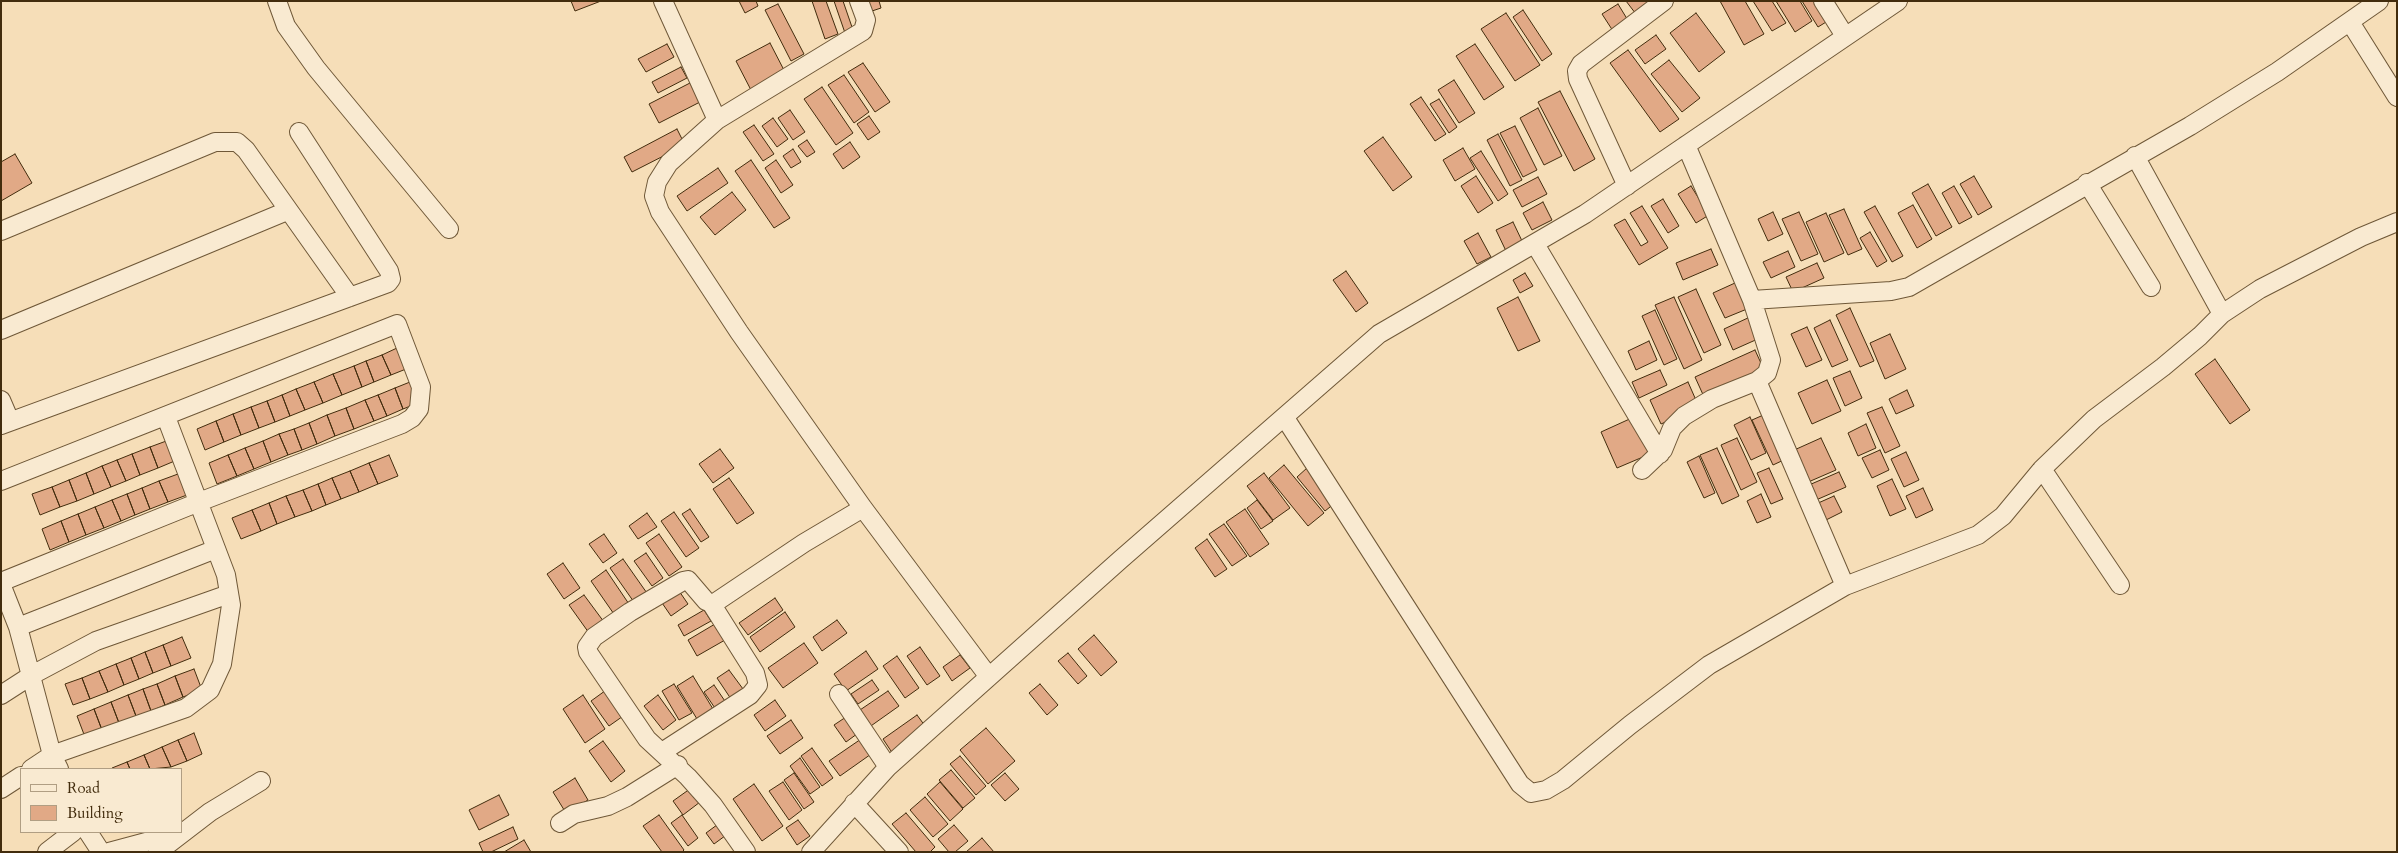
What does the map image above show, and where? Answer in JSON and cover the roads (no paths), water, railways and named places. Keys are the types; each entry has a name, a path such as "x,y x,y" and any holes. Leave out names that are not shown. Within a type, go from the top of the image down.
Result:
{"street":[{"path":"277,1 286,26 316,68 449,229"},
{"path":"663,1 717,120"},
{"path":"859,1 866,26 857,36 717,120 669,163 655,186 654,196 657,204 739,332 864,508 989,676"},
{"path":"1627,186 1578,79 1577,71 1581,64 1664,1"},
{"path":"1823,1 1845,36"},
{"path":"811,852 888,767 1120,560 1379,334 1535,244 1627,186 1898,1"},
{"path":"1752,300 1891,291 1909,287 2277,72 2379,1"},
{"path":"2350,22 2397,97"},
{"path":"1,400 6,423 382,287 388,283 391,275 299,132"},
{"path":"1,232 215,142 226,140 237,142 246,150 287,211 350,297"},
{"path":"1642,470 1660,454 1665,447 1672,428 1684,416 1712,399 1757,381 1768,373 1771,360 1752,300 1686,145"},
{"path":"2135,156 2222,314"},
{"path":"2087,183 2152,287"},
{"path":"1,330 287,211"},
{"path":"1285,418 1520,784 1531,793 1546,790 1563,780 1630,725 1709,665 1845,586 1978,536 2003,516 2042,469 2094,419 2200,336 2222,314 2260,289 2361,237 2397,222"},
{"path":"1535,244 1660,454"},
{"path":"1,481 166,417 395,319 421,387 418,409 412,418 393,428 199,502 1,583 4,604 18,628 56,762"},
{"path":"1757,381 1845,586"},
{"path":"35,768 56,762 186,708 210,690 222,664 231,606 226,575 166,417"},
{"path":"2042,469 2120,585"},
{"path":"711,603 716,602 804,543 864,508"},
{"path":"18,628 216,549"},
{"path":"662,752 750,695 757,688 755,673 711,603 688,580 683,581 630,612 594,637 587,647 588,652 648,739 662,752 678,765 713,805 746,852"},
{"path":"1,695 32,675 96,641 229,594"},
{"path":"839,694 888,767"},
{"path":"560,823 574,814 608,806 628,797 678,765"},
{"path":"1,789 20,777"},
{"path":"158,852 210,812 261,781"},
{"path":"854,803 899,852"},
{"path":"182,832 187,831"},
{"path":"48,852 72,833"},
{"path":"89,833 101,852"},
{"path":"109,852 180,833"}]}
